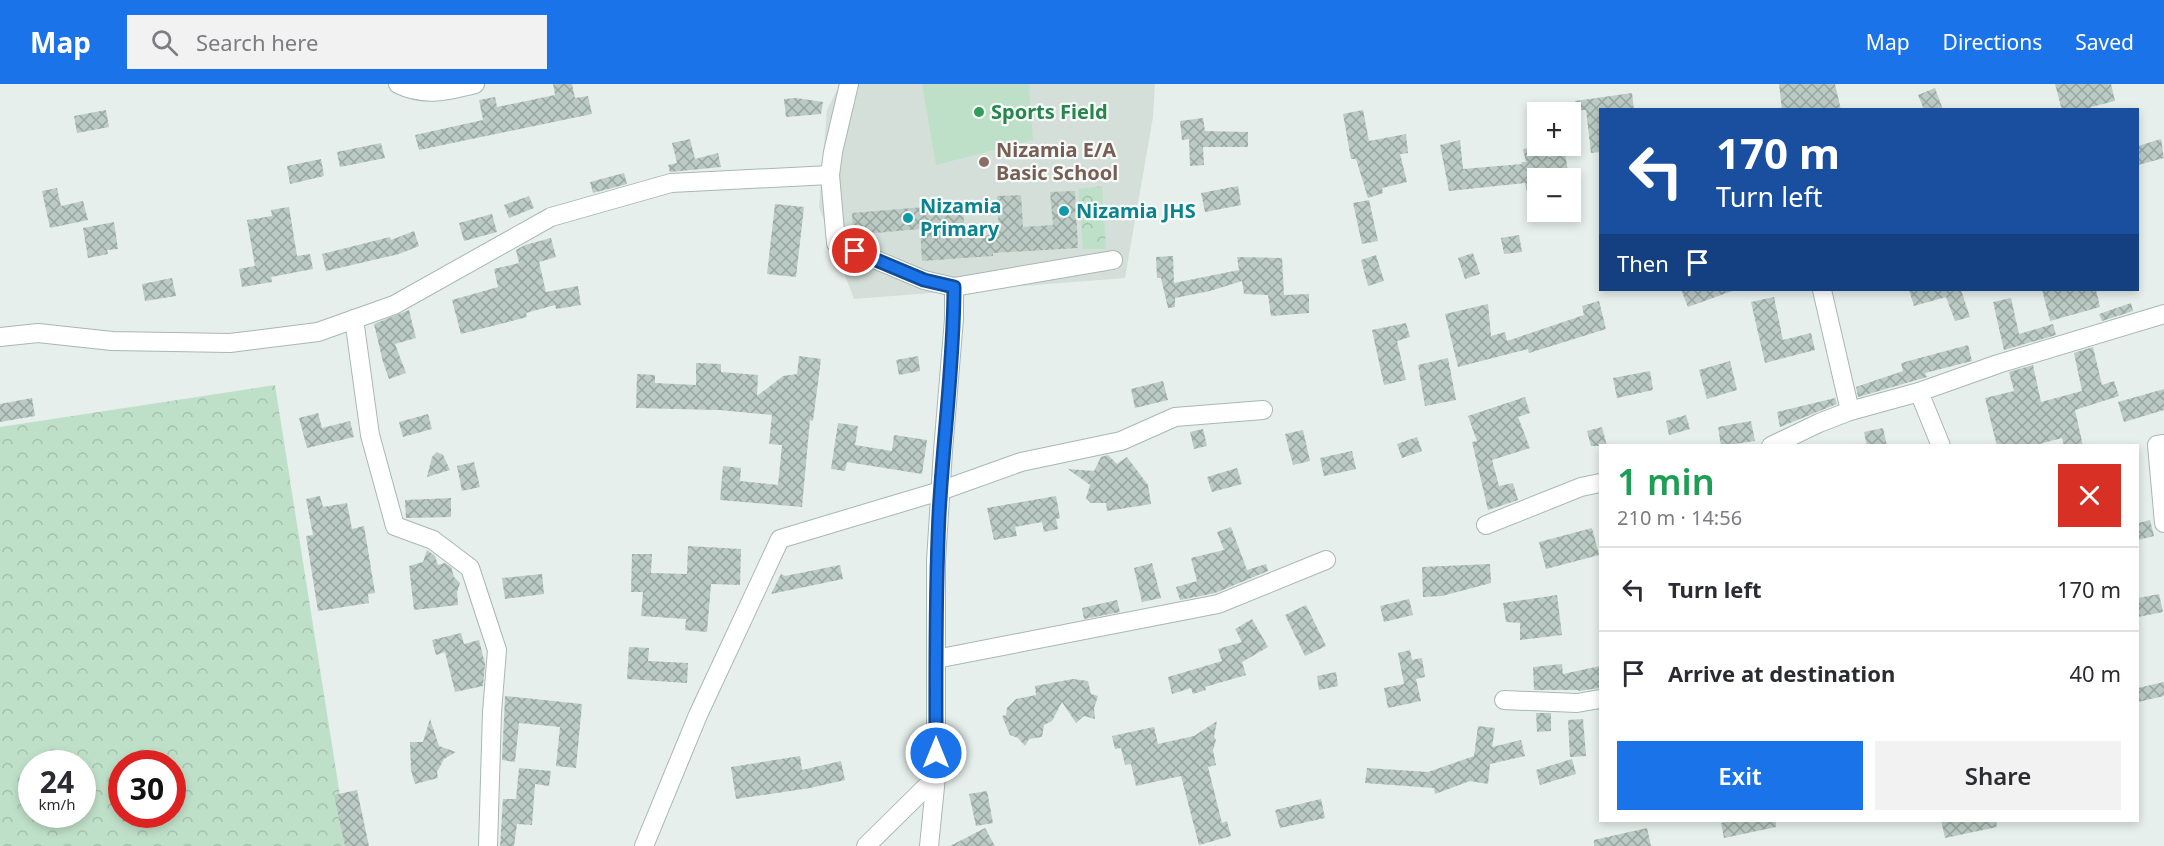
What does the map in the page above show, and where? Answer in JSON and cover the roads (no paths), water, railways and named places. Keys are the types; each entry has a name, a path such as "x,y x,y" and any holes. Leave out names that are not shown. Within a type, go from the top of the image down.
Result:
{"street":[{"path":"398,84 412,91 446,91 475,84"},
{"path":"849,84 830,175 836,243 924,280 954,287 1113,260"},
{"path":"0,337 38,333 112,341 231,343 318,332 394,305 551,217 671,183 830,175"},
{"path":"929,846 936,777 936,561 954,319 954,287"},
{"path":"1822,291 1850,411"},
{"path":"1775,444 1850,411 1919,392 1998,364 2164,314"},
{"path":"354,319 370,435 395,526 432,540 470,568 497,650 492,712 488,846"},
{"path":"1919,392 1940,444"},
{"path":"644,846 698,715 780,538 940,491 1021,462 1121,441 1175,417 1263,410"},
{"path":"2164,444 2157,445 2164,523"},
{"path":"1486,525 1599,483"},
{"path":"936,659 1218,604 1326,560"},
{"path":"1504,700 1577,703 1599,699"},
{"path":"866,846 936,777"}],"place":[{"name":"Sports Field","path":"979,112"},
{"name":"Nizamia E/A Basic School","path":"984,162"},
{"name":"Nizamia JHS","path":"1064,211"},
{"name":"Nizamia Primary","path":"908,218"}]}
